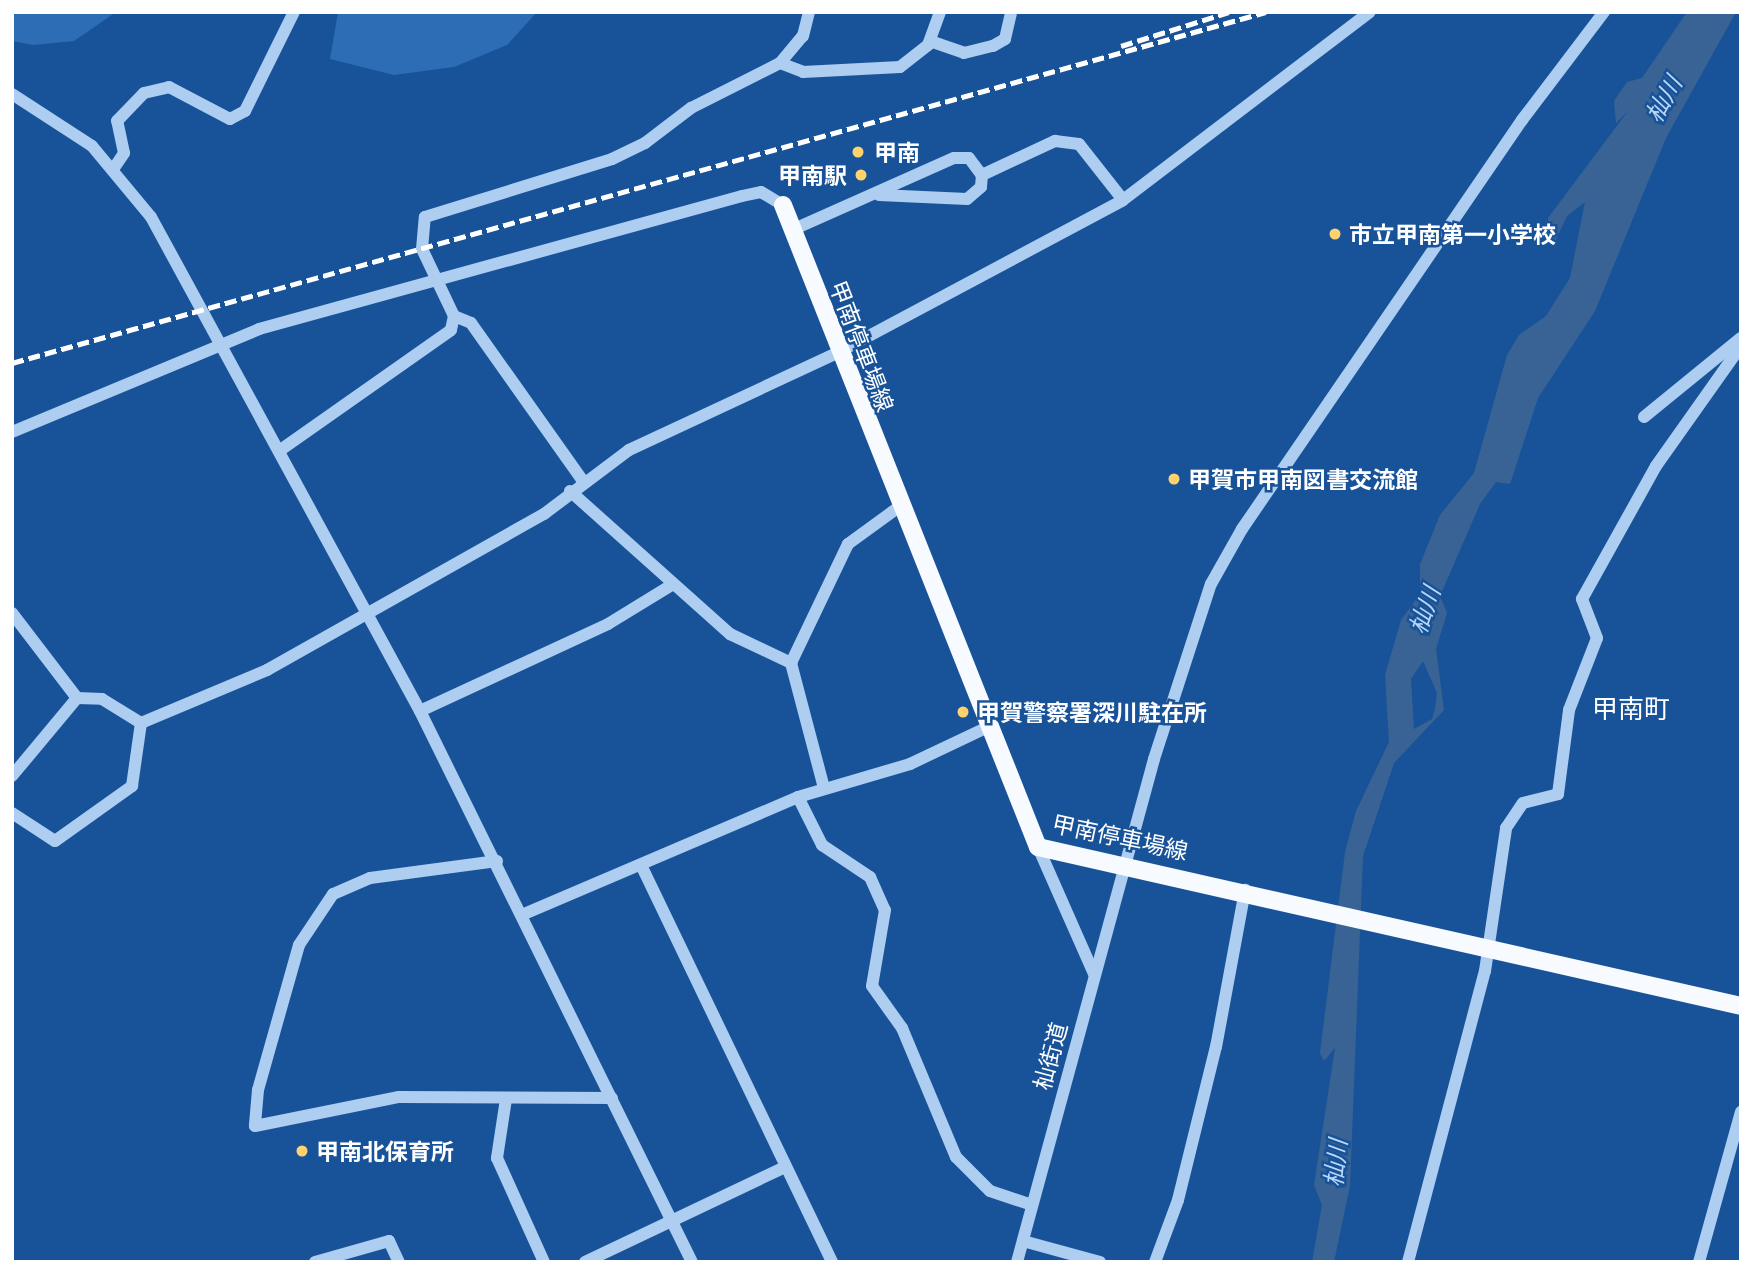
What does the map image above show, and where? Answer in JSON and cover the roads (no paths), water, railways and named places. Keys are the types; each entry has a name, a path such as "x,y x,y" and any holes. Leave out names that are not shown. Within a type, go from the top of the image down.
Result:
{"main road":[{"name":"甲南停車場線","path":"783,205 899,507 1038,847 1128,863 1741,1006"}],"street":[{"path":"114,168 124,153 117,121 144,93 169,87 230,118 245,111 294,12"},
{"path":"583,481 471,323 454,316 422,250 425,217 612,159 691,108 780,63 803,36 809,12"},
{"path":"780,63 803,72 900,67 930,41 940,12"},
{"path":"930,41 964,53 993,46 1005,39 1012,12"},
{"path":"141,723 267,670 544,514 583,481 629,450 838,353 1123,200 1370,12"},
{"name":"杣街道","path":"1017,1262 1094,974 1128,863 1190,636 1217,573 1522,120 1604,12"},
{"path":"12,94 114,168 150,217 215,344 279,451 365,614 420,711 524,914 692,1262"},
{"path":"982,175 1055,141 1079,144 1123,200"},
{"path":"792,230 962,158 982,175"},
{"path":"923,173 919,180 927,199"},
{"path":"879,195 967,199 981,187 982,175"},
{"path":"12,432 215,344 742,196 761,192 783,205"},
{"path":"279,451 450,330 454,316"},
{"path":"1644,417 1741,338"},
{"path":"1408,1262 1506,828 1523,803 1559,794 1569,710 1597,638 1582,599 1656,466 1741,346"},
{"path":"570,491 670,586 730,634 791,663"},
{"path":"824,788 791,663 848,544 899,507"},
{"path":"420,711 608,624 670,586"},
{"path":"12,613 77,698"},
{"path":"77,698 102,699 141,723"},
{"path":"12,776 77,698"},
{"path":"12,813 55,841 132,786 141,723"},
{"path":"524,914 642,867 798,797 909,764 988,727"},
{"path":"798,797 822,845 870,877 885,910 872,986 902,1028 956,1157 990,1191 1032,1205"},
{"path":"1038,847 1094,974"},
{"path":"497,861 370,878 333,894 299,945 258,1090 254,1126 399,1097 612,1098"},
{"path":"642,867 832,1262"},
{"path":"1154,1262 1178,1200 1253,892"},
{"path":"506,1099 497,1158 544,1262"},
{"path":"1699,1262 1741,1112"},
{"path":"584,1262 785,1167"},
{"path":"315,1262 389,1241 399,1262"},
{"path":"1023,1241 1081,1260 1100,1262"}],"water":[{"name":"杣川","path":"1687,12 1736,12 1666,138 1595,311 1538,398 1510,484 1496,482 1480,504 1440,596 1447,613 1436,649 1444,710 1394,763 1363,856 1350,1186 1334,1262 1312,1262 1322,1205 1314,1185 1335,1048 1324,1061 1320,1053 1345,852 1356,811 1389,742 1385,675 1401,620 1420,594 1420,564 1440,515 1474,473 1507,355 1519,335 1546,316 1570,278 1585,202 1567,216 1552,248 1548,218 1628,111 1616,123 1614,101 1627,82 1642,78","holes":["1423,661 1437,693 1432,719 1414,729 1411,679"]}],"railway":[{"path":"1121,46 1229,12"},
{"path":"12,363 1266,12"}],"place":[{"name":"甲南","path":"858,152"},
{"name":"甲南駅","path":"861,175"},
{"name":"市立甲南第一小学校","path":"1335,234"},
{"name":"甲賀市甲南図書交流館","path":"1174,479"},
{"name":"甲賀警察署深川駐在所","path":"963,712"},
{"name":"甲南北保育所","path":"302,1151"}],"district":[{"name":"甲南町","path":"1631,709"}]}
